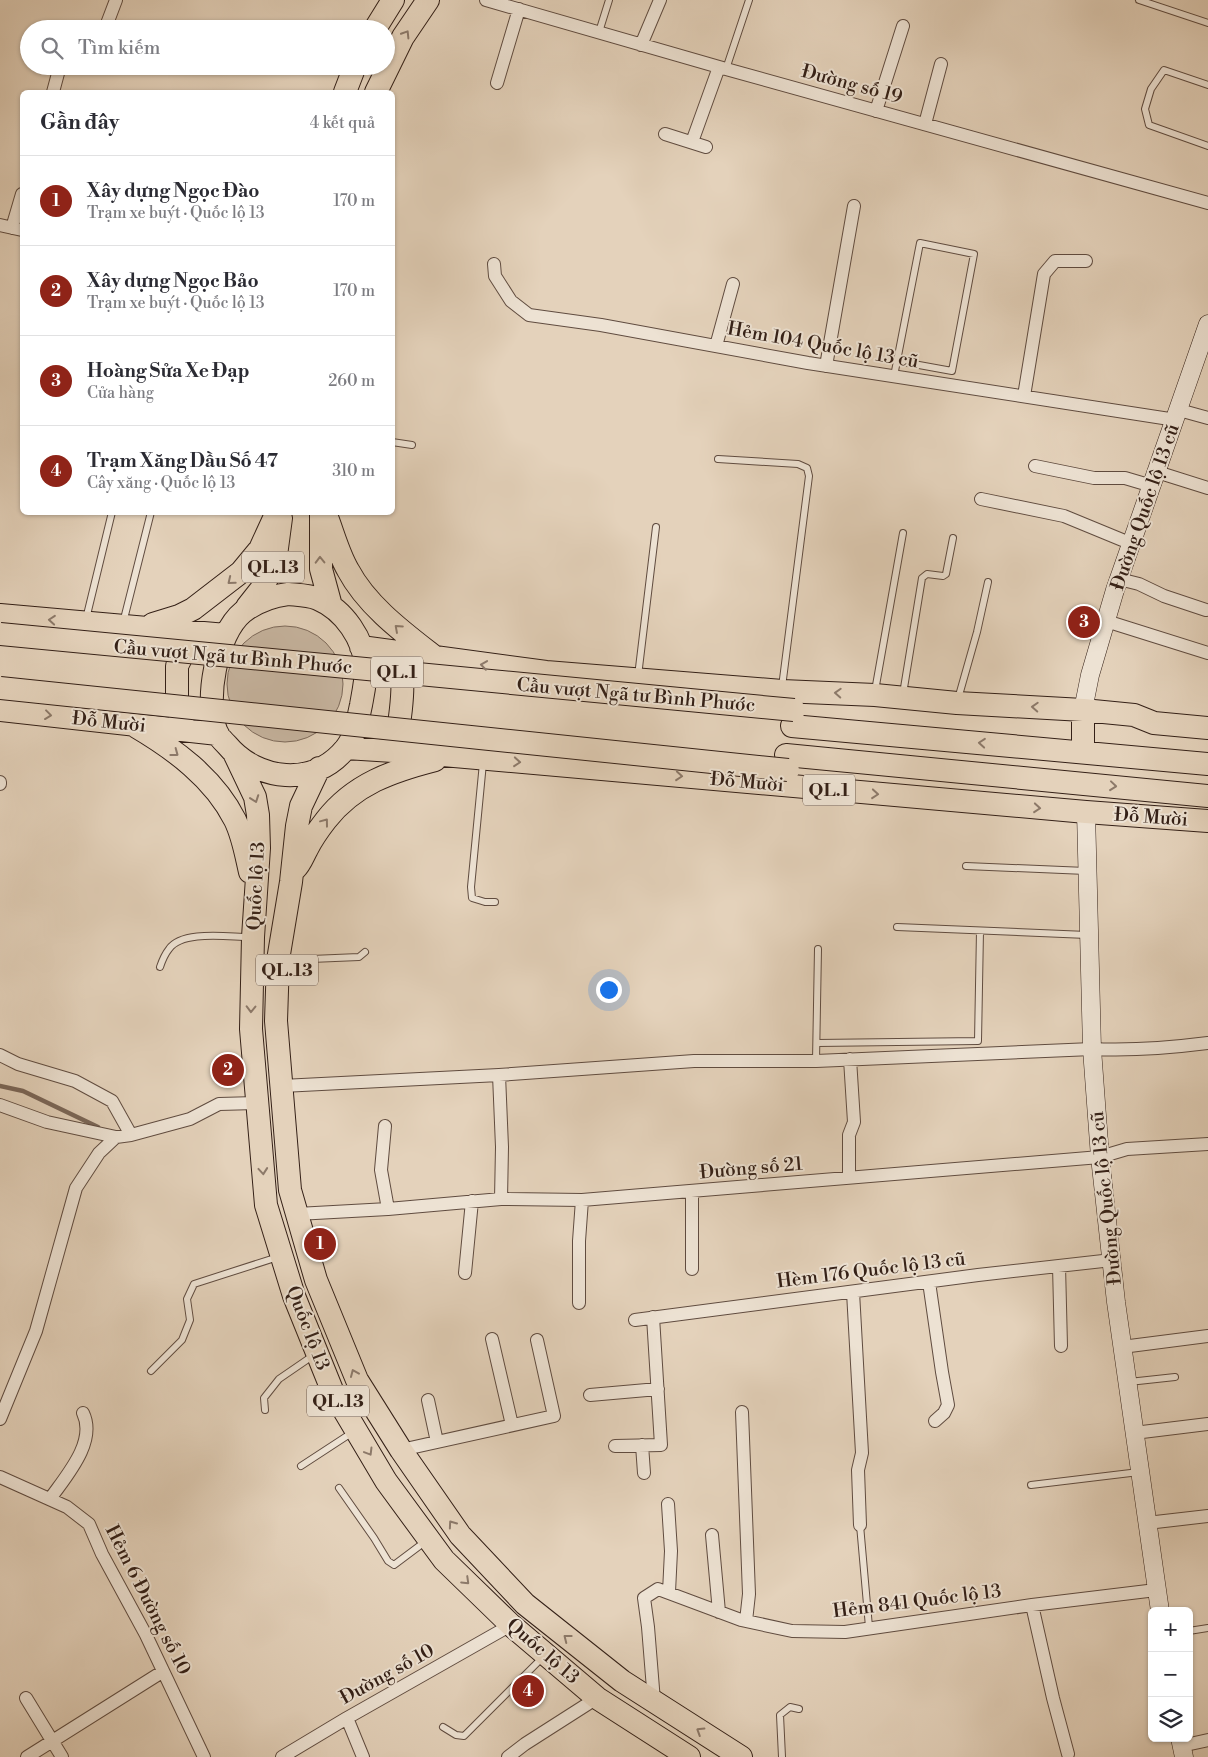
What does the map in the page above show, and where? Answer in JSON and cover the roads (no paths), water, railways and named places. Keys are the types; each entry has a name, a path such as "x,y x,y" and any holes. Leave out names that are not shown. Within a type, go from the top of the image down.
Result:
{"highway":[{"path":"381,20 393,0"},
{"path":"395,53 403,37 428,0"},
{"path":"346,90 352,75"},
{"path":"377,90 384,75"},
{"path":"129,627 179,616 193,609 228,583 241,572 260,549 276,515"},
{"name":"QL.13","path":"242,613 258,603 276,596 288,594 318,599 331,606 349,624 361,647 366,668 363,694 353,736 346,748 330,762 319,768 291,776 273,774 254,768 235,755 218,734 214,715 212,695 215,668 226,635 242,613 262,588 276,564 282,515"},
{"name":"QL.13","path":"321,515 321,569 331,606"},
{"path":"326,515 342,559 355,582 391,621 436,659"},
{"path":"0,615 226,635"},
{"path":"188,730 181,720 178,709 177,674 179,661 194,632"},
{"name":"Cầu vượt Ngã tư Bình Phước","path":"0,634 793,718"},
{"name":"Cầu vượt Ngã tư Bình Phước","path":"0,646 793,718"},
{"name":"QL.1","path":"361,647 436,659 546,672 638,680 875,695 957,703 1084,710 1134,715 1153,711 1208,716"},
{"path":"390,652 401,672 402,687 398,732 392,751"},
{"name":"QL.1","path":"0,677 787,763"},
{"name":"QL.1","path":"0,688 787,763"},
{"name":"Đỗ Mười","path":"0,710 218,734"},
{"name":"Đường Quốc lộ 13 cũ","path":"1083,744 1084,710"},
{"name":"QL.1","path":"1134,715 1154,724 1208,728"},
{"name":"QL.1","path":"793,718 1083,744 1208,764"},
{"path":"135,726 157,739 194,767 218,793 227,806 235,820 243,843 250,872 254,908"},
{"name":"Đỗ Mười","path":"346,748 451,757 1087,797 1208,796"},
{"name":"Quốc lộ 13","path":"235,755 257,806 259,848 254,908 251,1030 266,1205 294,1296 332,1390 386,1481 444,1560 511,1625 597,1698 689,1757"},
{"path":"295,862 326,820 341,803 359,788 390,773 414,765 451,757"},
{"name":"Đỗ Mười","path":"787,763 1087,797 1208,821"},
{"name":"Quốc lộ 13","path":"281,1081 286,1053 287,960 297,826 301,806 319,768"},
{"name":"Quốc lộ 13","path":"295,862 278,960 276,1021 290,1190 316,1280 357,1380 460,1535 525,1604 622,1681 741,1757"}],"street":[{"path":"108,20 116,0"},
{"name":"Đường số 19","path":"486,0 1208,203"},
{"path":"641,45 660,0"},
{"path":"497,83 519,9"},
{"path":"876,110 903,26"},
{"path":"925,124 941,64"},
{"path":"692,142 723,68"},
{"path":"54,90 58,75"},
{"path":"665,134 706,147"},
{"path":"12,227 20,201"},
{"path":"826,366 854,206"},
{"path":"1024,396 1044,274 1055,261 1086,261"},
{"name":"Hẻm 104 Quốc lộ 13 cũ","path":"494,264 494,276 510,301 529,315 601,324 826,366 1024,396 1208,418"},
{"path":"716,346 733,284"},
{"name":"Đường Quốc lộ 13 cũ","path":"1084,710 1090,675 1119,579 1208,324"},
{"path":"1036,466 1094,478 1154,479 1208,488"},
{"path":"981,500 1064,516 1132,544"},
{"path":"1119,579 1139,584 1164,596 1206,610"},
{"path":"1106,621 1208,653"},
{"name":"Đường Quốc lộ 13 cũ","path":"1087,797 1092,1049 1100,1157 1122,1348 1159,1607"},
{"path":"281,1081 499,1075 694,1061 816,1061 1092,1049 1119,1051 1162,1049 1208,1043"},
{"path":"0,1055 18,1064 75,1081 112,1101 131,1135"},
{"path":"849,1178 849,1135 854,1122 850,1060"},
{"path":"499,1075 502,1147 501,1199"},
{"path":"0,1105 47,1122 116,1137 131,1135 190,1119 219,1104 257,1103"},
{"path":"385,1126 382,1170 388,1209"},
{"path":"0,1419 36,1331 76,1188 99,1152 116,1137"},
{"name":"Đường số 21","path":"297,1214 388,1209 501,1199 582,1200 692,1192 1100,1157 1127,1149 1208,1144"},
{"path":"692,1192 692,1269"},
{"path":"579,1303 579,1241 582,1200"},
{"path":"465,1273 472,1201"},
{"name":"Hèm 176 Quốc lộ 13 cũ","path":"635,1320 1112,1260"},
{"path":"1059,1266 1061,1346"},
{"path":"929,1282 948,1405 944,1414 935,1421"},
{"path":"854,1292 862,1452 858,1470 860,1525"},
{"path":"615,1446 661,1445 653,1317"},
{"path":"1122,1348 1208,1336"},
{"path":"492,1339 512,1425"},
{"path":"402,1450 554,1416 537,1340"},
{"path":"590,1395 658,1389"},
{"path":"428,1400 437,1442"},
{"path":"742,1412 749,1594 746,1621"},
{"path":"50,1499 76,1459 85,1440 86,1420 83,1413"},
{"path":"1134,1433 1208,1424"},
{"path":"642,1445 644,1473"},
{"name":"Hẻm 6 Đường số 10","path":"0,1477 67,1506 89,1524 102,1554 146,1635 204,1757"},
{"path":"654,1701 644,1598 658,1589 669,1592 671,1551 668,1504"},
{"path":"1147,1523 1208,1516"},
{"path":"712,1534 719,1612"},
{"name":"Hẻm 841 Quốc lộ 13","path":"669,1592 746,1621 792,1631 845,1632 868,1627 1156,1590"},
{"path":"1032,1605 1068,1754"},
{"name":"Đường số 10","path":"282,1757 511,1625"},
{"path":"27,1757 162,1672"},
{"path":"26,1698 62,1757"},
{"path":"508,1757 597,1698"},
{"path":"347,1718 363,1757"},
{"path":"1182,1747 1208,1740"}],"lane":[{"path":"599,32 609,0"},
{"path":"723,68 749,0"},
{"path":"1139,0 1208,23"},
{"path":"1208,85 1164,70 1151,89 1146,109 1149,125 1208,146"},
{"path":"894,376 920,244 974,254 952,370 897,361"},
{"path":"395,442 412,445"},
{"path":"718,459 798,464 806,468 809,476 782,690"},
{"path":"86,623 111,515"},
{"path":"129,627 150,515"},
{"path":"638,680 656,527"},
{"path":"875,695 903,533"},
{"path":"902,698 922,578 927,574 942,576 946,574 952,538"},
{"path":"957,703 977,632 988,582"},
{"path":"483,759 471,887 472,898 485,902 495,902"},
{"path":"966,866 1087,871"},
{"path":"897,927 1089,935"},
{"path":"817,1043 978,1041 980,931"},
{"path":"160,966 169,947 182,939 199,936 253,937"},
{"path":"816,1061 818,949"},
{"path":"287,960 359,958 365,952"},
{"path":"151,1371 182,1340 190,1320 187,1299 194,1284 281,1255"},
{"path":"264,1410 264,1398 279,1379 317,1353"},
{"path":"1127,1382 1176,1377"},
{"path":"301,1466 356,1430"},
{"path":"1031,1485 1140,1472"},
{"path":"339,1488 388,1561 394,1565 429,1538"},
{"path":"860,1525 868,1627"},
{"path":"1193,1630 1208,1628"},
{"path":"443,1727 456,1735 464,1736 546,1655"},
{"path":"782,1757 780,1715 790,1708 799,1709"}],"waterway":[{"path":"0,1086 23,1091 98,1127"}],"place":[{"name":"Hoàng Sửa Xe Đạp","path":"1084,622"},
{"name":"Xây dựng Ngọc Bảo","path":"228,1070"},
{"name":"Xây dựng Ngọc Đào","path":"320,1244"},
{"name":"Trạm Xăng Dầu Số 47","path":"528,1691"}]}
